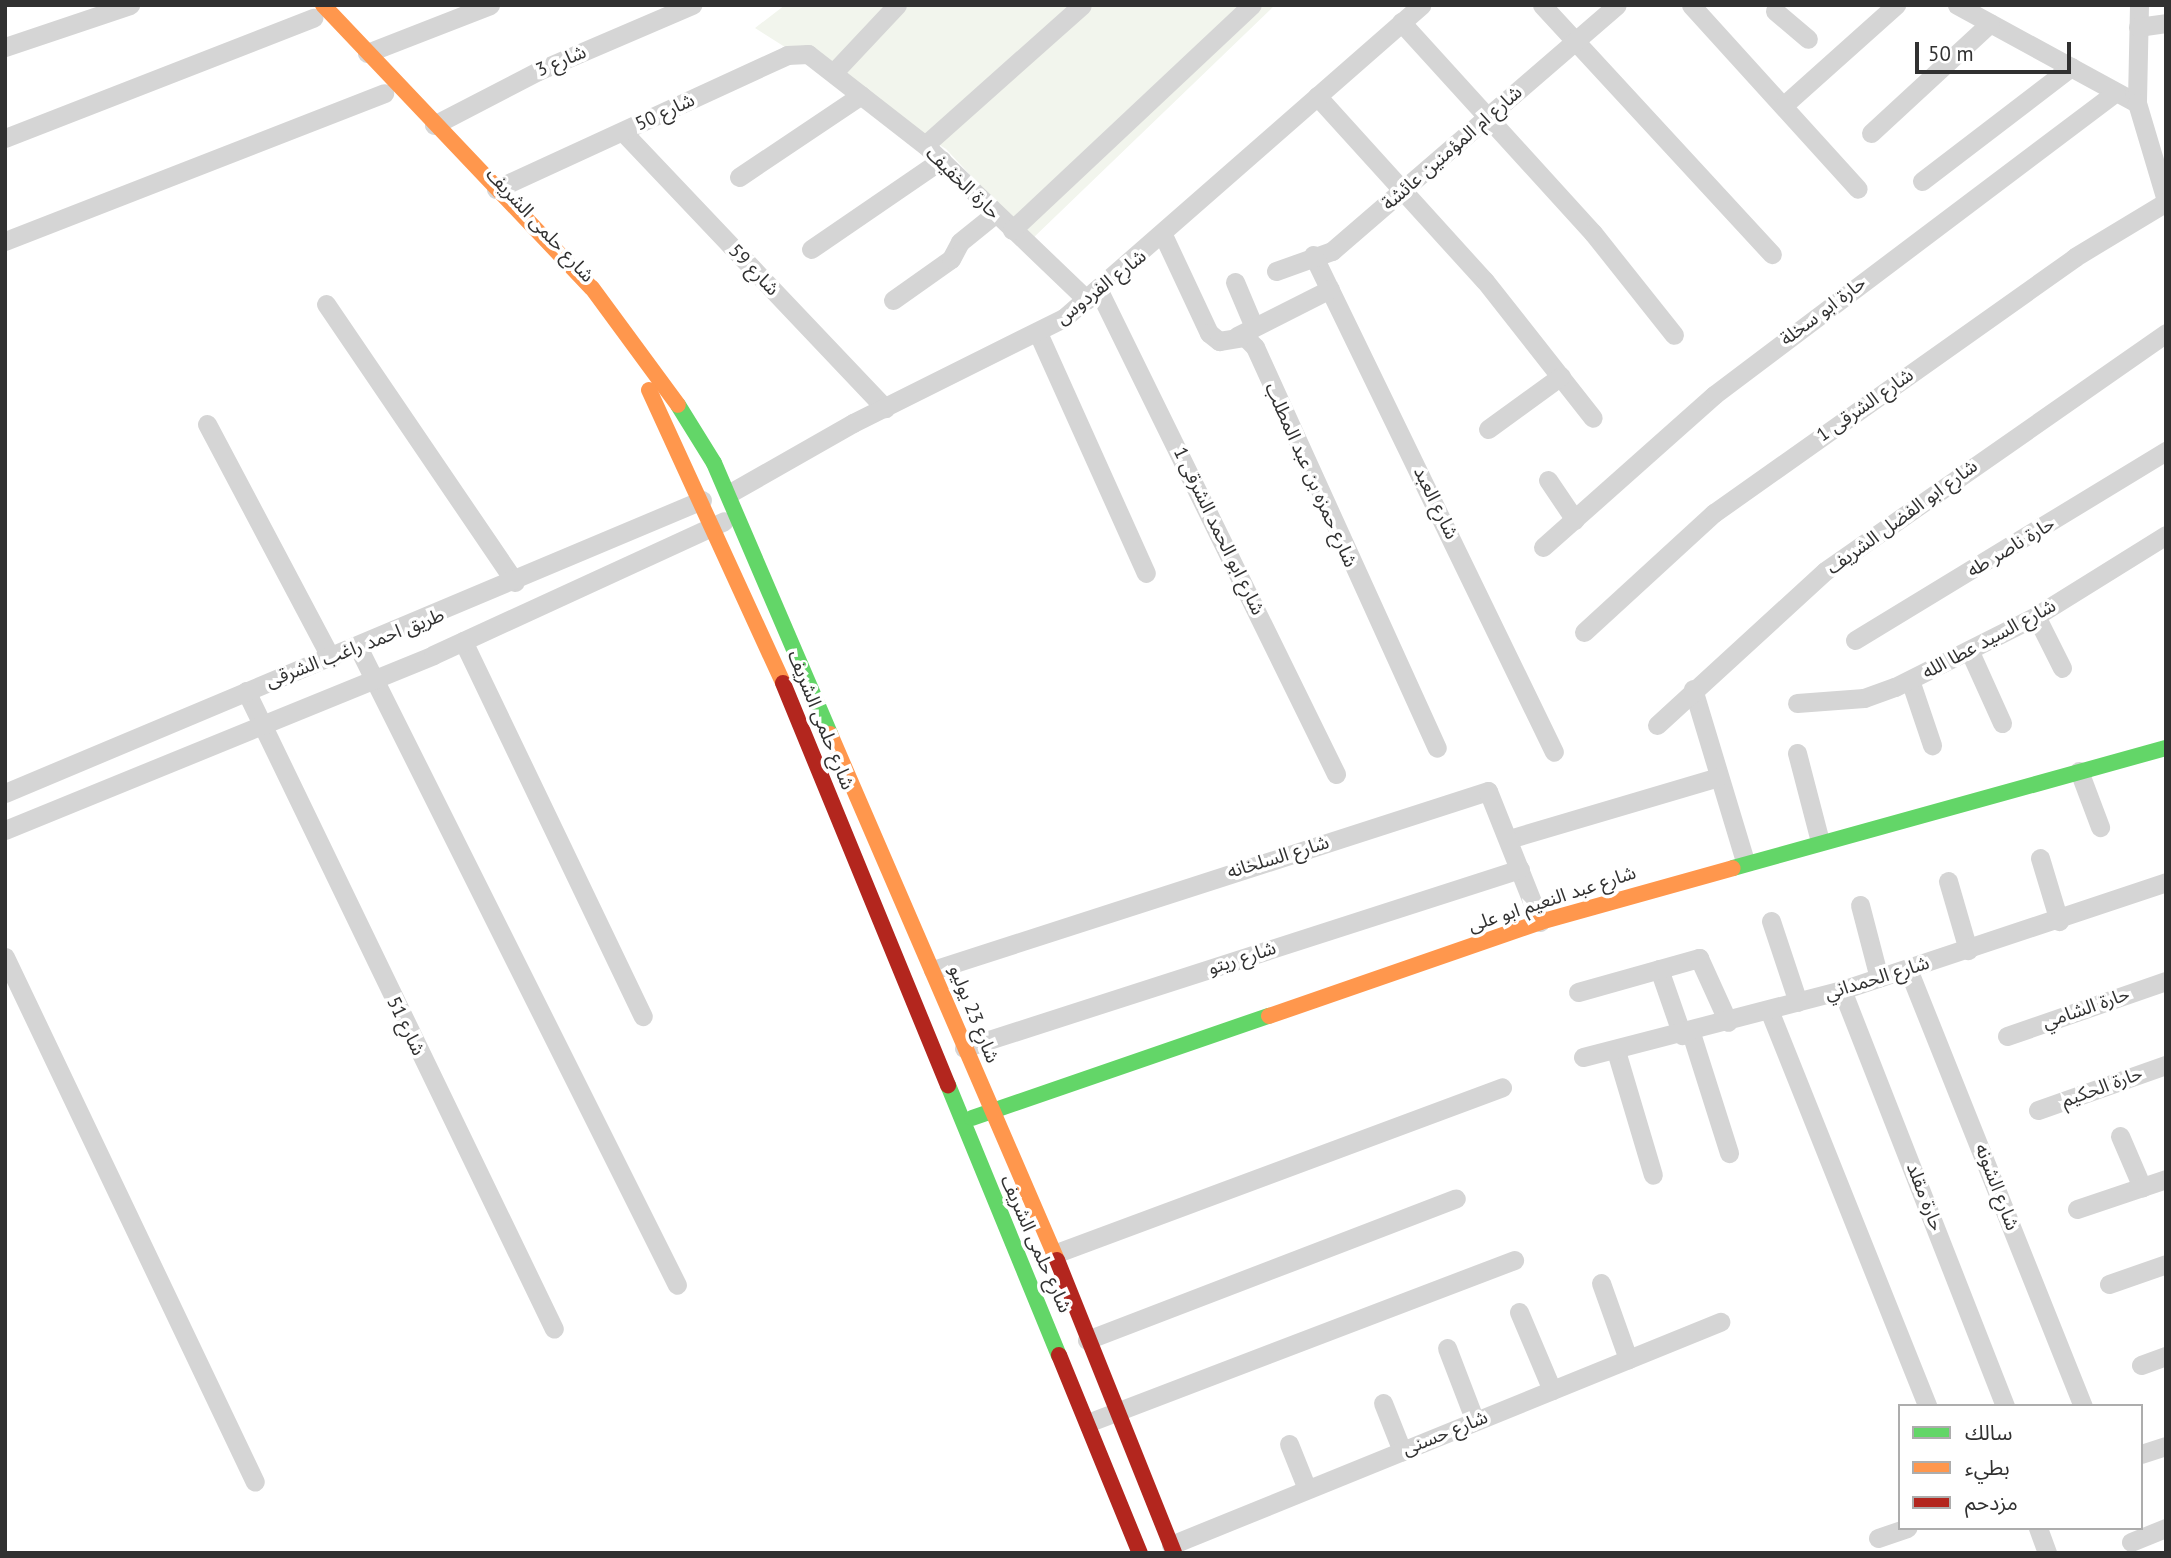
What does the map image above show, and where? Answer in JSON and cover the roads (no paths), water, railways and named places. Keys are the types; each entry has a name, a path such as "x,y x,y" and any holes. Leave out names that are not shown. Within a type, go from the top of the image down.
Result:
{"street":[{"path":"5,47 130,5"},
{"path":"367,53 490,5"},
{"name":"شارع 3","path":"434,125 537,71 692,5"},
{"path":"834,72 897,5"},
{"path":"925,145 1082,5"},
{"path":"1013,230 1252,5"},
{"name":"شارع الفردوس","path":"730,493 885,408 1038,333 1093,295 1164,237 1420,5"},
{"path":"1542,5 1574,43 1772,254"},
{"name":"شارع ام المؤمنين عائشة","path":"1276,271 1313,255 1332,251 1617,5"},
{"path":"1691,5 1858,189"},
{"path":"1783,106 1896,5"},
{"path":"1957,5 2137,103"},
{"path":"2139,5 2137,103 2158,150 2166,201"},
{"path":"5,138 312,10"},
{"name":"شارع حلمى الشريف","path":"312,10 367,53 625,327 714,463 730,493"},
{"name":"شارع حلمى الشريف","path":"312,10 384,93 612,335 641,377 715,525 961,1124 1090,1422 1140,1553"},
{"path":"1774,12 1808,39"},
{"path":"1401,22 1489,116 1674,335"},
{"path":"1871,133 1990,23"},
{"path":"2138,27 2166,23"},
{"name":"شارع 50","path":"496,190 787,55 808,54 834,72"},
{"path":"1922,181 2071,67"},
{"name":"حارة الخفيف","path":"834,72 925,145 1013,230 1093,295"},
{"name":"حارة ابو سخلة","path":"1543,547 1714,395 2116,92"},
{"path":"5,241 384,93"},
{"path":"739,177 861,95"},
{"path":"1317,96 1405,190 1593,418"},
{"name":"شارع 59","path":"623,132 885,408"},
{"path":"811,249 941,160"},
{"name":"شارع الشرقى 1","path":"1584,632 1714,513 2076,257 2166,201"},
{"path":"893,300 951,259 960,242 996,213"},
{"path":"1164,237 1209,333 1219,341 1246,332 1330,289"},
{"name":"شارع العبد","path":"1313,255 1554,752"},
{"path":"1235,282 1246,332"},
{"name":"شارع ابو الحمد الشرقى 1","path":"1093,295 1336,774"},
{"path":"326,304 515,582"},
{"name":"شارع حمزه بن عبد المطلب","path":"1246,332 1437,748"},
{"path":"1038,333 1146,573"},
{"name":"شارع ابو الفضل الشريف","path":"1657,724 1693,688 1825,571 2166,333"},
{"path":"1488,429 1561,376"},
{"path":"208,424 331,658"},
{"name":"حارة ناصر طه","path":"1855,640 2166,451"},
{"path":"692,475 714,463"},
{"path":"1548,480 1575,520"},
{"name":"شارع 23 يوليو","path":"730,493 933,970 989,1111 1054,1254 1172,1549"},
{"name":"طريق احمد راغب الشرقى","path":"5,793 246,691 515,582 702,500"},
{"path":"5,830 258,722 374,679 463,641 740,514"},
{"name":"شارع السيد عطا الله","path":"1797,703 1864,698 1910,680 1970,652 2036,616 2166,535"},
{"path":"2036,616 2062,668"},
{"path":"463,641 643,1016"},
{"path":"358,647 677,1285"},
{"path":"1970,652 2002,723"},
{"path":"1910,680 1933,745"},
{"path":"1693,688 1745,861"},
{"name":"شارع 51","path":"246,691 258,722 554,1329"},
{"name":"شارع عبد النعيم ابو على","path":"961,1124 989,1111 1540,922 1745,861 2166,748"},
{"path":"1797,753 1820,841"},
{"path":"2079,771 2100,827"},
{"path":"1509,839 1718,777"},
{"name":"شارع السلخانه","path":"933,970 1488,791 1540,922"},
{"path":"2040,858 2059,921"},
{"name":"شارع ريتو","path":"964,1048 1520,869"},
{"path":"1948,881 1968,950"},
{"name":"شارع الحمداني","path":"1583,1057 1686,1034 1842,990 2059,921 2166,882"},
{"path":"1860,905 1879,978"},
{"path":"1771,921 1798,1002"},
{"path":"5,957 254,1482"},
{"path":"1578,992 1659,969 1703,961 1728,1022"},
{"path":"1659,969 1686,1034 1729,1153"},
{"name":"شارع الشونه","path":"1908,969 2082,1404"},
{"name":"حارة الشامي","path":"2007,1036 2166,981"},
{"name":"حارة مقلد","path":"1842,990 2004,1404"},
{"path":"1769,1010 1926,1404"},
{"path":"1616,1051 1653,1175"},
{"name":"حارة الحكيم","path":"2038,1110 2166,1065"},
{"path":"1054,1254 1502,1087"},
{"path":"2120,1136 2142,1187"},
{"path":"2077,1209 2166,1179"},
{"path":"1087,1340 1456,1198"},
{"path":"1090,1422 1514,1260"},
{"path":"2109,1283 2166,1264"},
{"path":"1601,1283 1628,1359"},
{"path":"1519,1312 1552,1390"},
{"name":"شارع حسنى","path":"1172,1549 1307,1489 1720,1322"},
{"path":"1447,1348 1475,1422"},
{"path":"2141,1365 2166,1356"},
{"path":"1383,1403 1402,1451"},
{"path":"1289,1444 1307,1489"},
{"path":"2143,1453 2166,1446"},
{"path":"2130,1541 2166,1528"},
{"path":"1878,1538 1901,1530"},
{"path":"2039,1530 2047,1553"}]}
